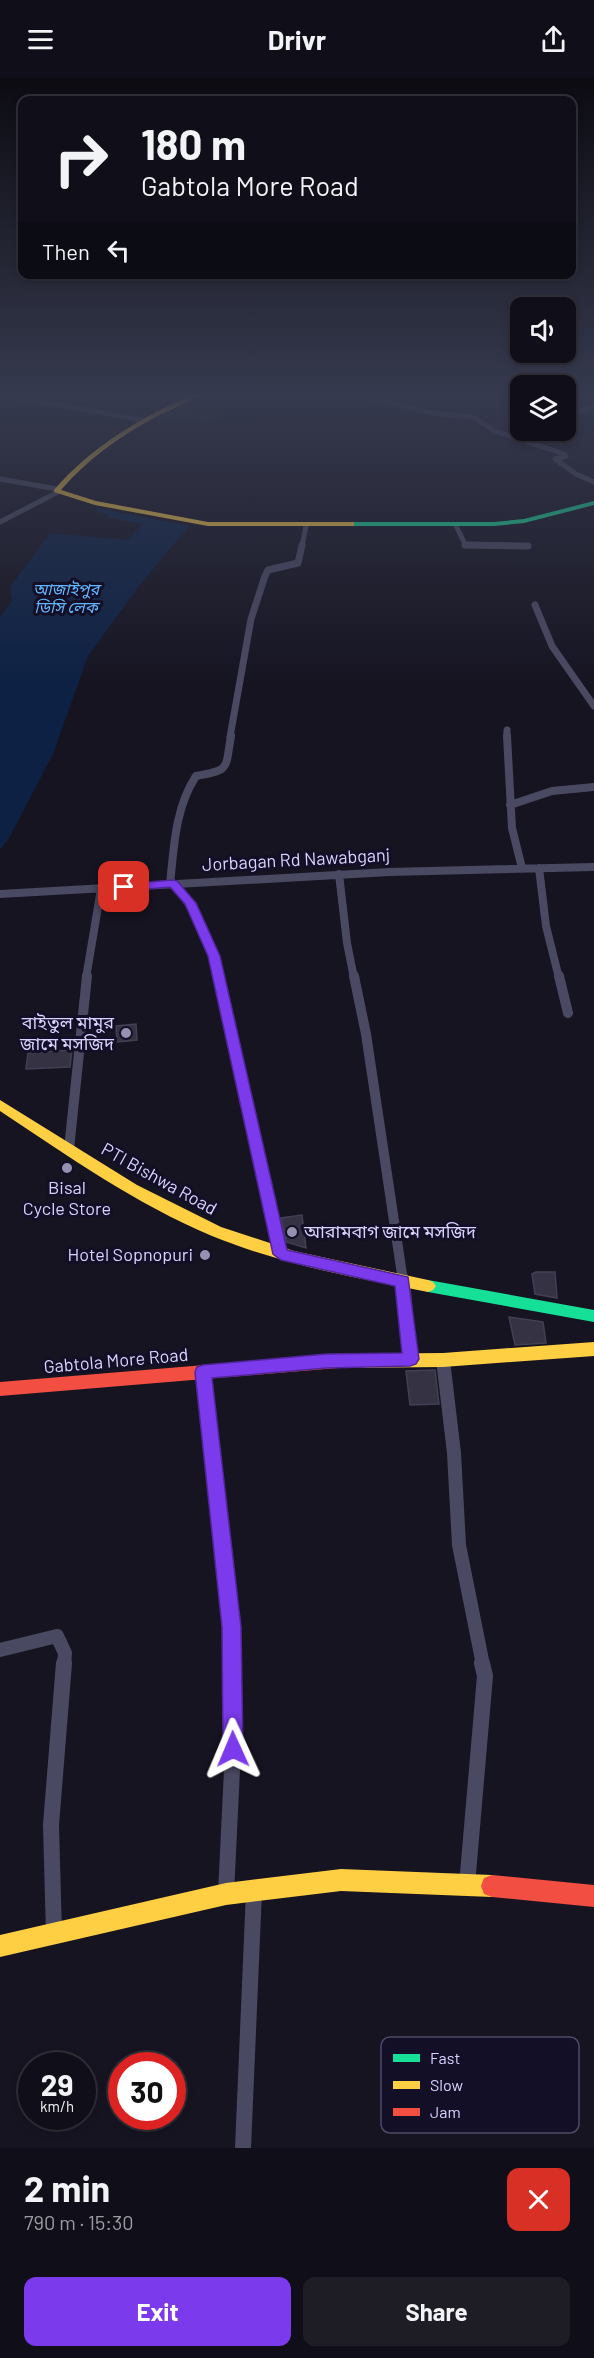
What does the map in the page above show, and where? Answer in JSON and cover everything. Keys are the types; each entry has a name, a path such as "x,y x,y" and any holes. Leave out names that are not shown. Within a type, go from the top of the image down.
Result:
{"main road":[{"path":"59,492 185,522 306,525 456,526 524,521 594,503"},
{"name":"PTI Bishwa Road","path":"0,1105 69,1149 196,1222 281,1254 403,1282 532,1307 594,1316"},
{"name":"Gabtola More Road","path":"0,1389 326,1361 443,1360 594,1350"},
{"path":"0,1946 226,1894 341,1880 528,1888 594,1896"}],"street":[{"path":"0,522 43,502 56,492"},
{"path":"281,1254 214,956 190,903 172,883 183,802 193,780 196,776 221,772 225,768 251,619 265,576 268,570 298,563 306,525"},
{"path":"456,526 466,547 528,546"},
{"path":"536,605 539,620 552,649 593,702"},
{"path":"507,730 512,828 522,868"},
{"path":"510,805 552,791 594,787"},
{"name":"Jorbagan Rd Nawabganj","path":"0,894 339,874 594,867"},
{"path":"539,868 546,926 568,1012"},
{"path":"339,874 347,943 366,1034 403,1282 410,1359"},
{"path":"69,1149 86,980 101,889"},
{"path":"443,1360 454,1453 459,1545 485,1676 467,1885"},
{"path":"203,1372 232,1627 233,1749 226,1894"},
{"path":"0,1650 57,1636 65,1653 51,1825 54,1934"},
{"path":"243,2148 254,1890"}],"water":[{"name":"আজাইপুর ডিসি লেক","path":"98,508 189,526 139,586 88,656 53,754 9,838 0,850 0,617 12,601 10,587 50,533 128,540 142,524 109,518 107,514 94,511"}],"building":[{"name":"বাইতুল মামুর জামে মসজিদ","path":"136,1024 137,1040 117,1042 116,1026"},
{"path":"72,1050 70,1067 26,1069 28,1053"},
{"name":"আরামবাগ জামে মসজিদ","path":"302,1215 306,1248 286,1242 281,1218"},
{"path":"555,1272 557,1298 535,1294 532,1274"},
{"path":"509,1317 543,1322 546,1343 515,1345"},
{"path":"435,1370 439,1404 410,1405 406,1371"}],"traffic: fast":[{"path":"351,524 494,524 524,521 594,503"},
{"path":"428,1286 594,1316"}],"traffic: slow":[{"path":"58,492 95,503 208,524 351,524"},
{"path":"0,1105 132,1189 216,1231 294,1257 428,1286"},
{"path":"338,1361 443,1360 594,1349"},
{"path":"0,1946 226,1894 341,1880 492,1886"}],"traffic: jam":[{"path":"0,1389 338,1361"},
{"path":"492,1886 594,1896"}],"place":[{"name":"বাইতুল মামুর জামে মসজিদ","path":"126,1033"},
{"name":"Bisal Cycle Store","path":"67,1168"},
{"name":"আরামবাগ জামে মসজিদ","path":"292,1232"},
{"name":"Hotel Sopnopuri","path":"205,1255"}],"route":[{"path":"124,887 173,883 190,903 214,956 281,1254 403,1282 410,1359 326,1361 203,1372 232,1627 233,1749"}]}
